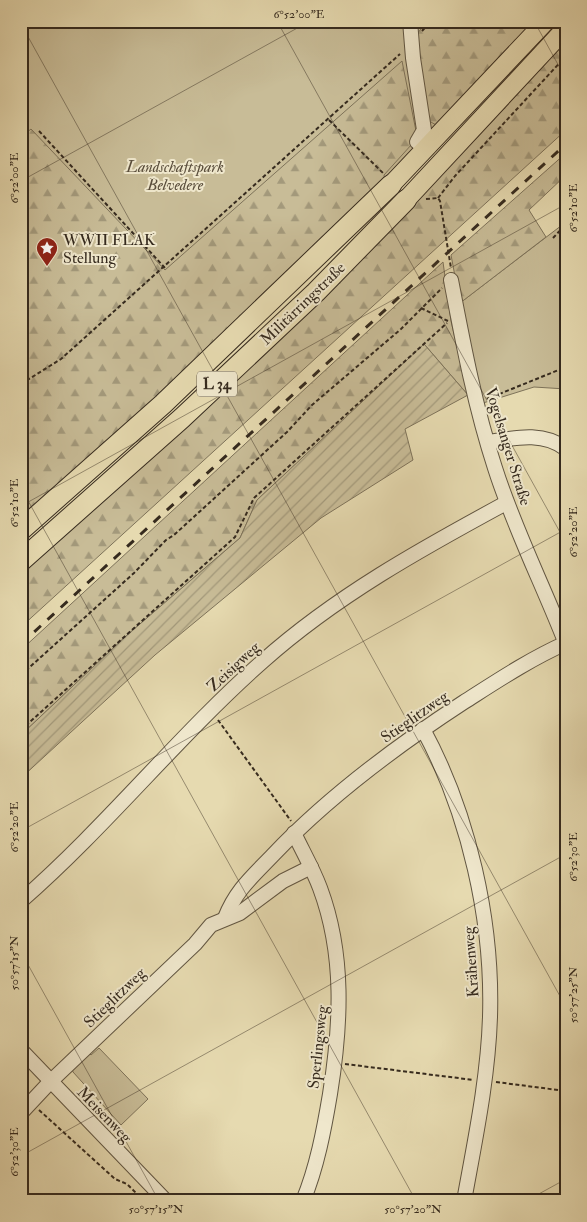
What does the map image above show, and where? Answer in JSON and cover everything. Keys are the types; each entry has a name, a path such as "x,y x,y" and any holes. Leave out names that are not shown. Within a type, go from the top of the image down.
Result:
{"highway":[{"name":"Militärringstraße","path":"21,530 163,404 388,180"},
{"name":"Militärringstraße","path":"21,561 182,418 288,318 406,200"}],"main road":[{"name":"Militärringstraße","path":"388,180 546,21"},
{"name":"Militärringstraße","path":"406,200 566,28"}],"street":[{"path":"410,21 411,42 424,130 417,142"},
{"name":"Vogelsanger Straße","path":"451,280 454,320 506,503 566,643"},
{"path":"488,442 534,437 557,442 566,449"},
{"name":"Zeisigweg","path":"21,901 97,831 211,710 263,661 321,613 418,551 506,503"},
{"name":"Stieglitzweg","path":"224,918 234,896 295,832 352,782 423,729 513,671 566,643"},
{"name":"Krähenweg","path":"423,729 464,831 481,895 487,928 490,1018 484,1081 464,1201"},
{"name":"Sperlingsweg","path":"295,832 311,867 328,915 338,968 339,1034 335,1063 316,1162 303,1201"},
{"name":"Stieglitzweg","path":"26,1108 50,1082 195,944 204,932 224,918 240,913 283,882 311,867"},
{"name":"Meisenweg","path":"21,1050 166,1201"}],"path":[{"path":"21,384 61,359 165,268 329,120 431,21"},
{"path":"438,198 455,176 566,56"},
{"path":"329,120 388,180"},
{"path":"39,132 165,268"},
{"path":"21,675 134,573 166,540 174,535 287,432 312,405 401,329 451,280 440,202"},
{"path":"553,238 566,224"},
{"path":"21,730 235,537 254,498 454,320 421,308"},
{"path":"477,402 566,368"},
{"path":"211,710 295,832"},
{"path":"335,1063 566,1091"},
{"path":"26,1108 115,1179 127,1184 144,1201"}],"green space":[{"name":"Landschaftspark Belvedere","path":"21,21 534,21 385,182 21,526"},
{"path":"428,21 534,21 438,126 429,121 414,37"},
{"path":"566,40 566,130 21,627 21,577 34,561 369,249 486,128"},
{"path":"402,61 417,136 384,175 385,182 21,526 21,137 31,129 165,270"},
{"path":"566,153 566,175 529,210 546,237 460,303 451,255"},
{"path":"566,222 566,389 534,387 483,403 460,303"},
{"path":"443,262 451,321 468,395 425,345 257,500 240,538 126,636 21,735 21,650"},
{"path":"424,344 468,395 405,429 413,460 321,518 155,655 21,778 21,735 126,636 240,538 257,500"},
{"path":"99,1048 148,1099 121,1125 72,1069 89,1053 91,1055"}],"railway":[{"path":"21,644 566,144"}],"place":[{"name":"WWII FLAK Stellung","path":"47,267"}]}
